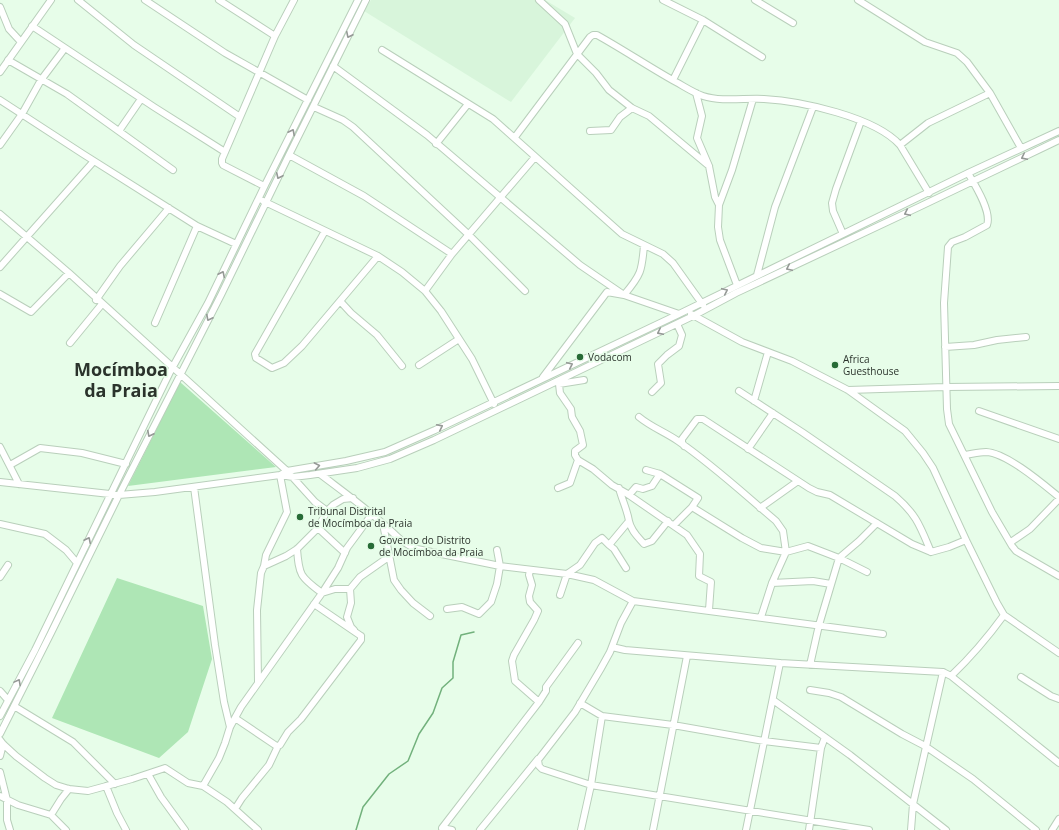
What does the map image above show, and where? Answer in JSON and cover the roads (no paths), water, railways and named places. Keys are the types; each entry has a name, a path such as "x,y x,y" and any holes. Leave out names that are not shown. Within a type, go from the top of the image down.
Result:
{"street":[{"path":"0,72 50,0"},
{"path":"78,0 134,45 240,117"},
{"path":"145,0 206,41 308,100"},
{"path":"220,0 276,36"},
{"path":"264,186 223,165 222,162 276,36 294,0"},
{"path":"0,716 35,650 172,368 213,291 358,0"},
{"path":"0,734 221,295 366,0"},
{"path":"539,0 565,24 577,54 610,90 632,108 649,116 709,166"},
{"path":"663,0 703,20 762,57"},
{"path":"755,0 793,23"},
{"path":"858,0 925,42 957,53 967,62 990,93 1021,148"},
{"path":"0,6 9,29 21,42"},
{"path":"674,80 703,20"},
{"path":"32,26 141,99 225,152"},
{"path":"515,137 593,35 702,96 716,99 778,100 840,113 861,121 895,139 929,193"},
{"path":"0,145 22,114 41,80 65,48"},
{"path":"382,50 493,119 515,137 535,157 622,234 663,254 673,263 706,309"},
{"path":"8,60 67,94 173,170"},
{"path":"333,66 436,144 580,265 624,295"},
{"path":"696,93 702,116 697,138 709,166 715,197 719,205"},
{"path":"900,145 928,123 990,93"},
{"path":"119,131 141,99"},
{"path":"737,285 720,240 718,226 719,205 732,170 753,99"},
{"path":"0,100 197,226 236,244"},
{"path":"436,144 468,104"},
{"path":"314,107 343,120 353,127 469,235 525,291"},
{"path":"758,275 775,207 813,107"},
{"path":"590,131 611,130 620,117 632,108"},
{"path":"843,234 833,211 832,203 861,121"},
{"path":"280,475 287,471 346,461 385,452 435,430 679,314 968,173 1059,131"},
{"path":"0,482 119,495 280,475 293,478 357,468 390,459 434,440 1059,140"},
{"path":"289,155 364,196 452,254"},
{"path":"425,291 452,254 535,157"},
{"path":"0,267 94,161"},
{"path":"968,173 987,213 988,223 977,231 952,242 948,247 944,303 947,409 950,424 992,512 1012,546 1016,550 1059,576"},
{"path":"258,199 378,256 402,272 425,291 441,311 472,359 496,409"},
{"path":"96,300 115,272 169,208"},
{"path":"0,214 28,237 287,471 314,502 327,511"},
{"path":"155,323 197,226"},
{"path":"325,231 255,354 256,358 272,368 284,363 302,346 378,256"},
{"path":"835,237 839,245"},
{"path":"624,295 636,281 642,268 644,245"},
{"path":"0,294 31,312 69,274"},
{"path":"213,291 221,295"},
{"path":"542,378 607,292 624,295 679,314"},
{"path":"340,301 377,336 402,366"},
{"path":"70,343 102,304"},
{"path":"688,309 693,316 742,342 792,361 848,390 905,431 923,453 940,483 966,540 997,603 1004,614 1059,653"},
{"path":"652,392 661,384 658,364 679,346 682,335 677,324"},
{"path":"945,347 974,345 997,340 1026,337"},
{"path":"418,365 459,339"},
{"path":"754,401 768,352"},
{"path":"584,380 560,384 560,393 570,409 572,417 580,431 583,445 575,451 575,455 578,460 593,469 612,485 629,494 687,535 700,554 699,576 711,582 709,610"},
{"path":"848,390 1059,386"},
{"path":"738,391 874,481 906,506 919,522 931,552"},
{"path":"979,410 1059,440"},
{"path":"748,449 773,413"},
{"path":"639,417 684,446 776,521 783,532 786,552 772,583 761,617"},
{"path":"684,446 682,439 697,419 700,418 798,481 817,492 830,495 854,508 912,544 931,552 966,540"},
{"path":"0,447 20,484"},
{"path":"10,465 40,448 82,453 126,464"},
{"path":"965,455 986,452 1003,457 1040,482 1059,498 1030,529 1011,542"},
{"path":"558,488 570,483 578,460"},
{"path":"646,470 660,474 698,498 692,507 674,525"},
{"path":"320,474 353,498 406,545 417,549 500,566 567,574 594,580 633,601 883,634"},
{"path":"629,494 636,487 643,489 652,486 660,474"},
{"path":"258,682 257,610 261,573 266,555 287,512 280,475"},
{"path":"760,508 798,481"},
{"path":"194,486 215,645 224,702 230,727"},
{"path":"619,488 622,500 627,509 630,525 644,544 652,541 668,521"},
{"path":"264,566 286,556 297,548 318,528 327,511 333,505 343,499 353,498"},
{"path":"692,507 742,538 762,548 786,552 808,546 839,558 867,572"},
{"path":"203,786 219,758 230,727 241,707 322,593 338,568 345,553 372,514"},
{"path":"609,545 629,521"},
{"path":"383,523 394,580 413,603 430,616"},
{"path":"810,665 819,625 839,558 859,541 876,523"},
{"path":"0,524 45,534 66,550 76,563"},
{"path":"318,528 345,553"},
{"path":"560,595 567,574 580,565 595,543 602,538 614,548 626,568"},
{"path":"297,548 302,576 322,593"},
{"path":"447,609 462,607 479,614 491,602 497,584 500,566 497,550"},
{"path":"80,556 87,559"},
{"path":"361,636 351,627 347,617 351,603 350,589 360,577 390,556"},
{"path":"0,578 8,565"},
{"path":"530,570 529,575 532,585 530,602 538,611 512,661 515,681 539,702"},
{"path":"772,583 813,581 831,584"},
{"path":"322,593 335,589 350,589"},
{"path":"480,830 538,759 580,703 612,647 621,623 633,601"},
{"path":"314,604 361,636"},
{"path":"951,676 981,645 1004,614"},
{"path":"235,809 269,765 278,746 332,680 361,640 361,636"},
{"path":"452,830 442,828 539,702 546,691 546,687 578,643"},
{"path":"612,647 625,650 687,656 810,665 943,672 951,676 1059,763"},
{"path":"653,830 687,656"},
{"path":"746,830 780,663"},
{"path":"911,830 913,804 943,672"},
{"path":"1021,677 1051,696 1059,699"},
{"path":"810,690 829,693 841,697 902,734 925,746 973,779 1036,830"},
{"path":"0,692 8,700"},
{"path":"773,700 825,737 946,830"},
{"path":"580,703 602,716 673,725 764,741 821,748"},
{"path":"14,706 73,742 115,784"},
{"path":"581,830 591,785 602,716"},
{"path":"235,718 278,746"},
{"path":"809,830 821,748 825,737"},
{"path":"0,756 2,742"},
{"path":"2,742 45,778 56,785 69,789 88,791 164,768 188,783 203,786 227,802 258,830"},
{"path":"538,759 539,766 542,769 591,785 869,830"},
{"path":"0,772 7,800 7,820 10,830"},
{"path":"148,774 161,797 184,830"},
{"path":"106,786 126,830"},
{"path":"51,815 69,789"},
{"path":"0,796 24,808 51,815 66,830"},
{"path":"1052,830 1059,819"}],"waterway":[{"path":"356,830 363,807 389,774 408,761 419,734 433,713 442,688 453,678 453,662 461,635 474,632"}],"place":[{"name":"Vodacom","path":"580,357"},
{"name":"Africa Guesthouse","path":"835,365"},
{"name":"Tribunal Distrital de Mocímboa da Praia","path":"300,517"},
{"name":"Governo do Distrito de Mocímboa da Praia","path":"371,546"}],"district":[{"name":"Mocímboa da Praia","path":"121,379"}]}
